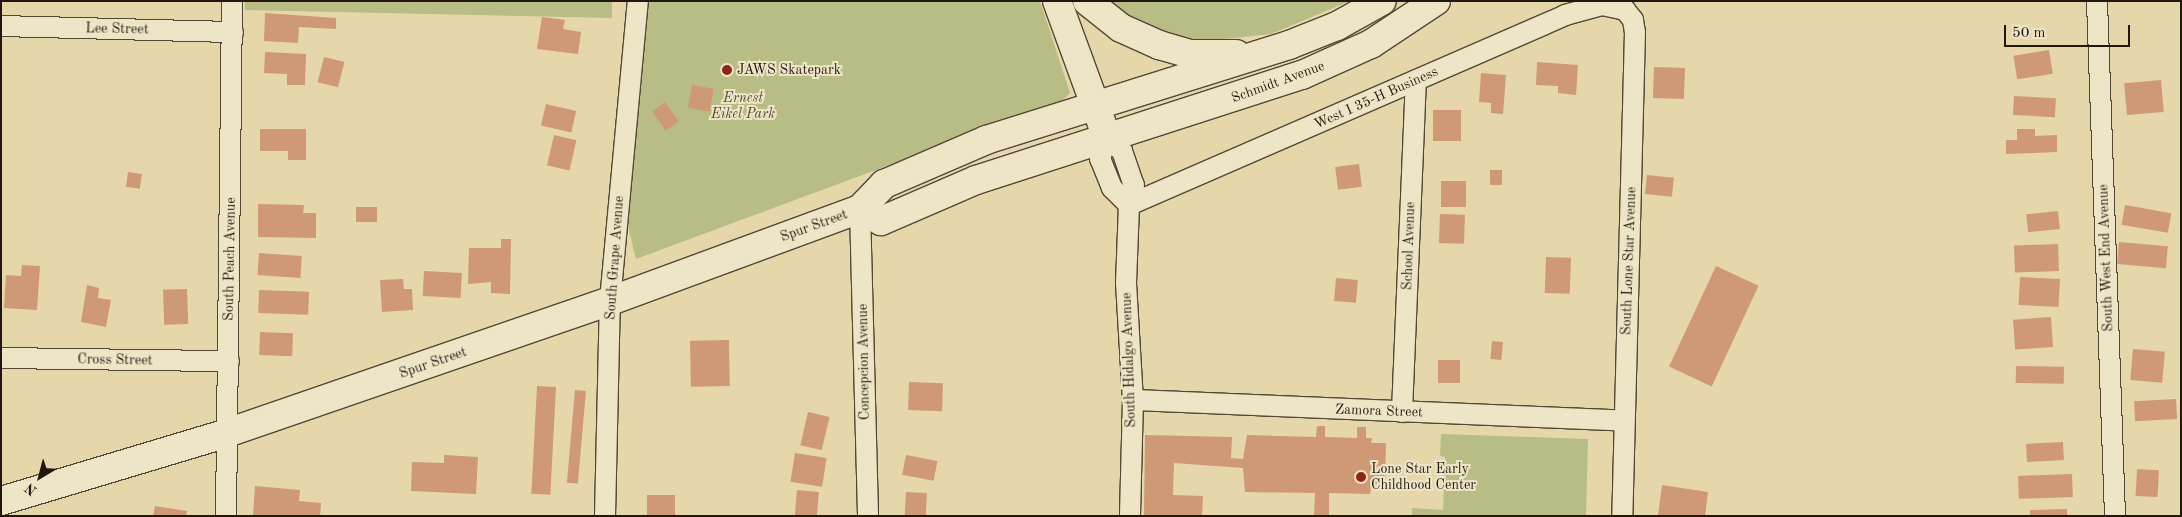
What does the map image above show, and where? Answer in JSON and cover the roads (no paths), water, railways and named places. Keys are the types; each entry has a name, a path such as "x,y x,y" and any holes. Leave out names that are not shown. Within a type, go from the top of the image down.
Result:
{"main road":[{"name":"South Hidalgo Avenue","path":"1057,1 1095,109 1108,138"},
{"path":"1087,1 1122,28 1191,54 1238,54 1289,45"},
{"path":"1095,109 1289,45 1337,26 1382,1"},
{"name":"Schmidt Avenue","path":"1108,138 1327,65 1402,26 1436,1"},
{"name":"Spur Street","path":"1,501 227,433 610,301 860,209 884,184 978,144 1095,109"},
{"name":"Spur Street","path":"860,209 881,221 976,180 1108,138"}],"street":[{"name":"South Peach Avenue","path":"226,516 232,1"},
{"name":"South Grape Avenue","path":"605,516 610,301 638,1"},
{"name":"South West End Avenue","path":"2097,1 2115,516"},
{"name":"West I 35-H Business","path":"1129,205 1578,10 1611,5 1625,10"},
{"name":"South Lone Star Avenue","path":"1622,516 1635,32 1625,10"},
{"name":"Lee Street","path":"1,26 233,32"},
{"name":"School Avenue","path":"1402,412 1416,80"},
{"name":"South Hidalgo Avenue","path":"1108,138 1122,151 1134,185 1129,205 1126,283 1133,400 1130,516"},
{"name":"Concepcion Avenue","path":"860,209 868,516"},
{"name":"Cross Street","path":"1,358 229,361"},
{"name":"Zamora Street","path":"1133,400 1624,421"}],"place":[{"name":"JAWS Skatepark","path":"727,70"},
{"name":"Lone Star Early Childhood Center","path":"1361,477"}],"park label":[{"name":"Ernest Eikel Park","path":"743,106"}]}
